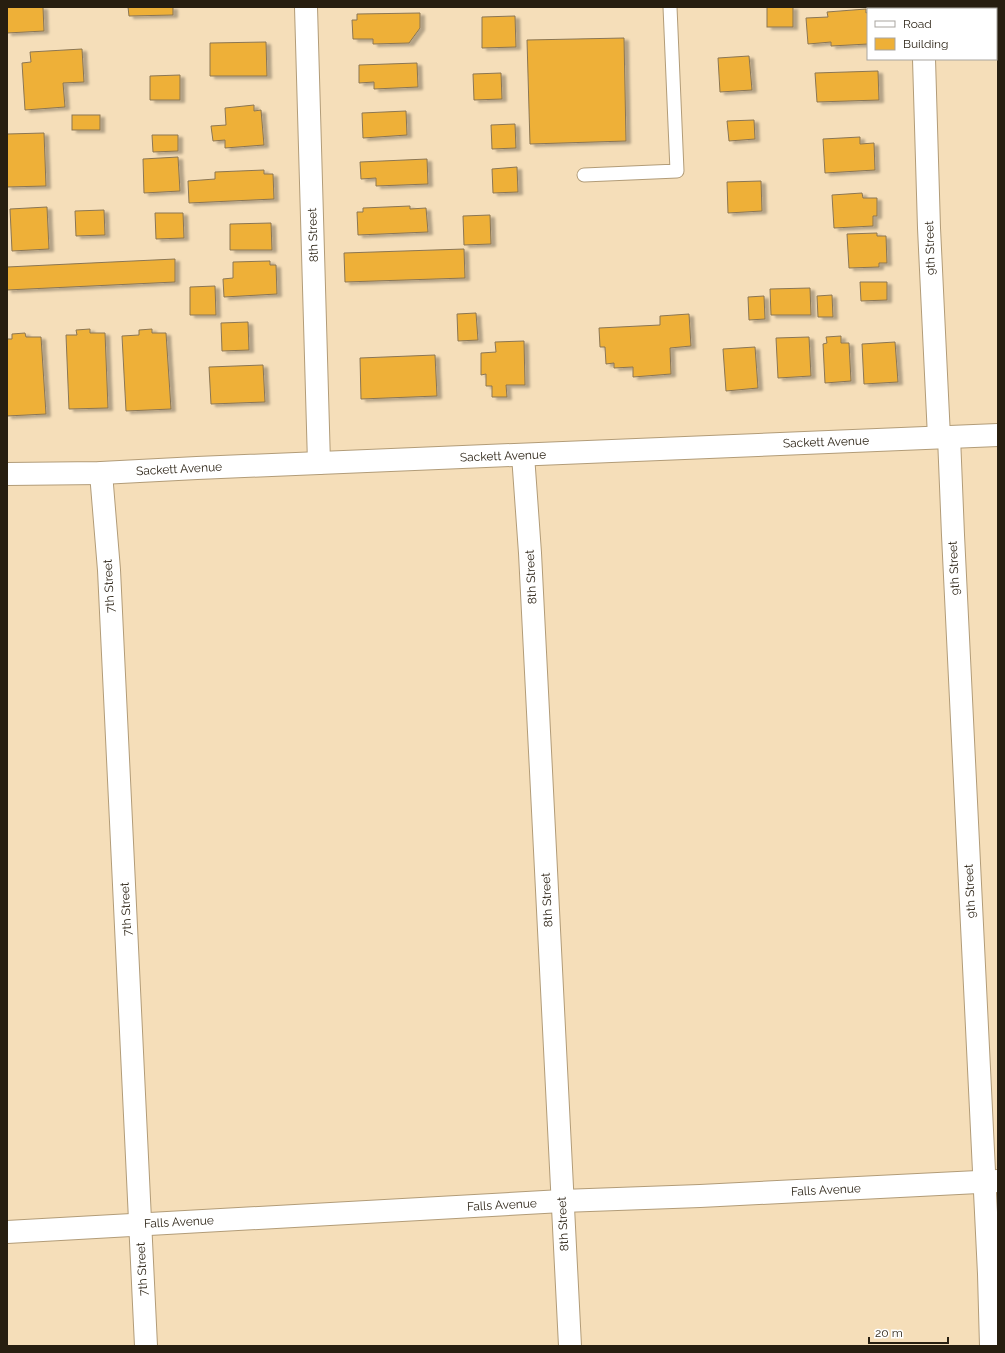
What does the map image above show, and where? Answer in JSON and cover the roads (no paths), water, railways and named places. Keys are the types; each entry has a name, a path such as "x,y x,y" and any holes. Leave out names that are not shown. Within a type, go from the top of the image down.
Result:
{"street":[{"name":"8th Street","path":"306,7 319,463"},
{"name":"9th Street","path":"924,60 929,228 954,559 991,1181 991,1346"},
{"name":"Sackett Avenue","path":"7,474 101,473 998,435"},
{"name":"8th Street","path":"523,455 530,553 570,1346"},
{"name":"7th Street","path":"101,473 111,618 127,926 146,1346"},
{"name":"Falls Avenue","path":"7,1232 562,1201 700,1196 991,1181"}],"lane":[{"path":"584,174 677,171 670,7"}]}
